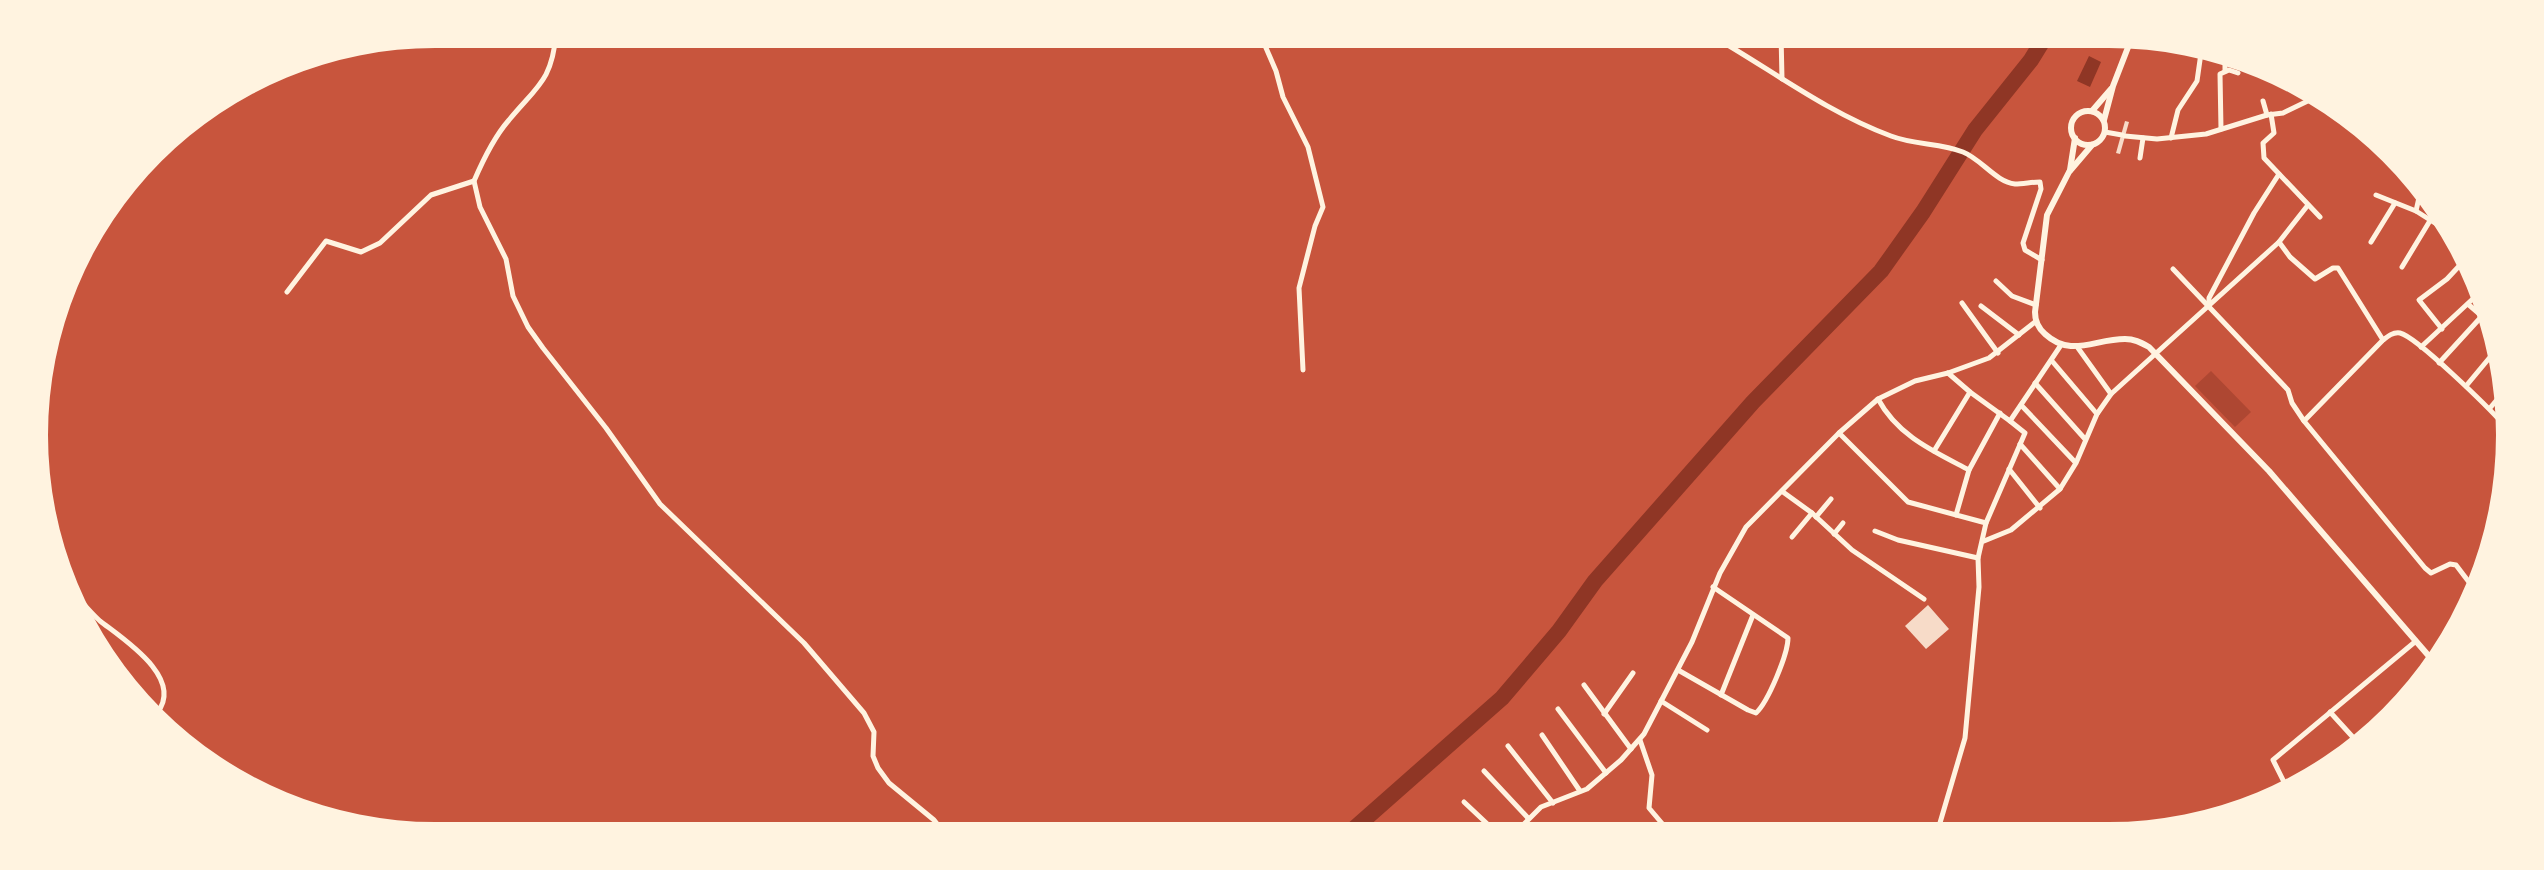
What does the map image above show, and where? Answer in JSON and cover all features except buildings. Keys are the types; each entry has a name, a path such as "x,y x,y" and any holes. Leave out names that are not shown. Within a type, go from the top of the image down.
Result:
{"street":[{"path":"555,48 546,78 507,122 474,181 480,207 506,259 513,296 528,327 660,504 804,643 864,713 874,732 873,756 878,768 889,783 936,822"},
{"path":"1266,48 1283,97 1308,147 1323,207 1299,288 1303,370"},
{"path":"1732,48 1847,115 1894,137 1962,151 2014,184 2040,182 2041,189 2023,243 2025,250 2042,260"},
{"path":"1781,48 1782,79"},
{"path":"2127,49 2113,86 2104,120 2105,132 2069,172 2047,215 2035,322 2045,335 2061,345 2078,348 2128,339 2138,341 2155,353 2269,471 2428,655"},
{"path":"2171,138 2178,110 2197,81 2200,59"},
{"path":"2225,66 2225,71"},
{"path":"2221,129 2220,74 2225,71 2238,73"},
{"path":"2092,111 2113,86"},
{"path":"2263,101 2274,133 2263,143 2262,153 2320,217"},
{"path":"2105,132 2143,138 2206,134 2283,113 2302,102"},
{"path":"2069,172 2075,138 2071,128 2074,119 2082,112 2092,111 2104,120"},
{"path":"2075,138 2092,145"},
{"path":"2140,158 2143,138"},
{"path":"2209,307 2209,298 2254,213 2279,174"},
{"path":"287,292 326,241 361,252 380,243 431,195 474,181"},
{"path":"2376,195 2430,218"},
{"path":"2416,211 2418,202"},
{"path":"2371,242 2395,203"},
{"path":"1984,541 2011,530 2060,489 2076,463 2097,414 2111,394 2279,242 2308,205"},
{"path":"2402,267 2431,220"},
{"path":"2279,242 2290,257 2315,279 2338,268 2383,340"},
{"path":"2442,329 2419,300 2458,268"},
{"path":"2173,269 2288,390 2292,403 2304,421 2425,568 2431,573 2450,564 2456,565 2468,581"},
{"path":"1996,281 2012,296 2036,305"},
{"path":"2421,347 2472,301"},
{"path":"1962,303 1998,353"},
{"path":"2469,305 2475,310"},
{"path":"1981,306 2019,335"},
{"path":"1524,822 1541,807 1580,791 1606,773 1640,739 1678,670 1713,587 1746,527 1839,433 1878,399 1915,381 1948,373 1998,353 2035,322"},
{"path":"2439,363 2479,322"},
{"path":"2304,421 2383,340 2399,333 2421,347 2495,414"},
{"path":"2010,421 2061,345"},
{"path":"2078,348 2111,394"},
{"path":"2466,386 2489,359"},
{"path":"2052,361 2097,414"},
{"path":"1940,822 1965,738 1978,599 1978,558 1986,523 2025,433 1948,373"},
{"path":"2035,383 2085,439"},
{"path":"1934,451 1970,392"},
{"path":"1878,399 1897,427 1969,470"},
{"path":"2490,408 2494,403"},
{"path":"2021,405 2076,463"},
{"path":"1956,515 1969,470 2000,413"},
{"path":"1839,433 1908,502 1986,523"},
{"path":"2020,444 2060,489"},
{"path":"2008,469 2040,508"},
{"path":"1783,492 1852,550 1924,599"},
{"path":"1792,537 1831,499"},
{"path":"1834,534 1843,523"},
{"path":"1875,531 1898,540 1978,558"},
{"path":"1678,670 1756,713 1762,707 1787,649 1789,642 1785,635 1713,587"},
{"path":"92,613 130,642 157,671 163,695 160,708"},
{"path":"1721,695 1753,615"},
{"path":"2283,780 2273,760 2416,641"},
{"path":"1604,714 1633,673"},
{"path":"1584,685 1631,749"},
{"path":"1661,701 1707,730"},
{"path":"1558,709 1606,773"},
{"path":"2330,712 2352,736"},
{"path":"1542,735 1580,791"},
{"path":"1640,739 1652,775 1649,808 1661,822"},
{"path":"1508,746 1553,803"},
{"path":"1484,771 1528,818"},
{"path":"1464,802 1485,822"}],"shaded area":[{"path":"2089,56 2101,62 2090,87 2077,81"},
{"path":"2211,371 2251,412 2235,427 2195,386"}],"waterway":[{"path":"1362,822 1502,698 1559,631 1595,581 1753,402 1881,271 1975,130 2038,48"}]}
